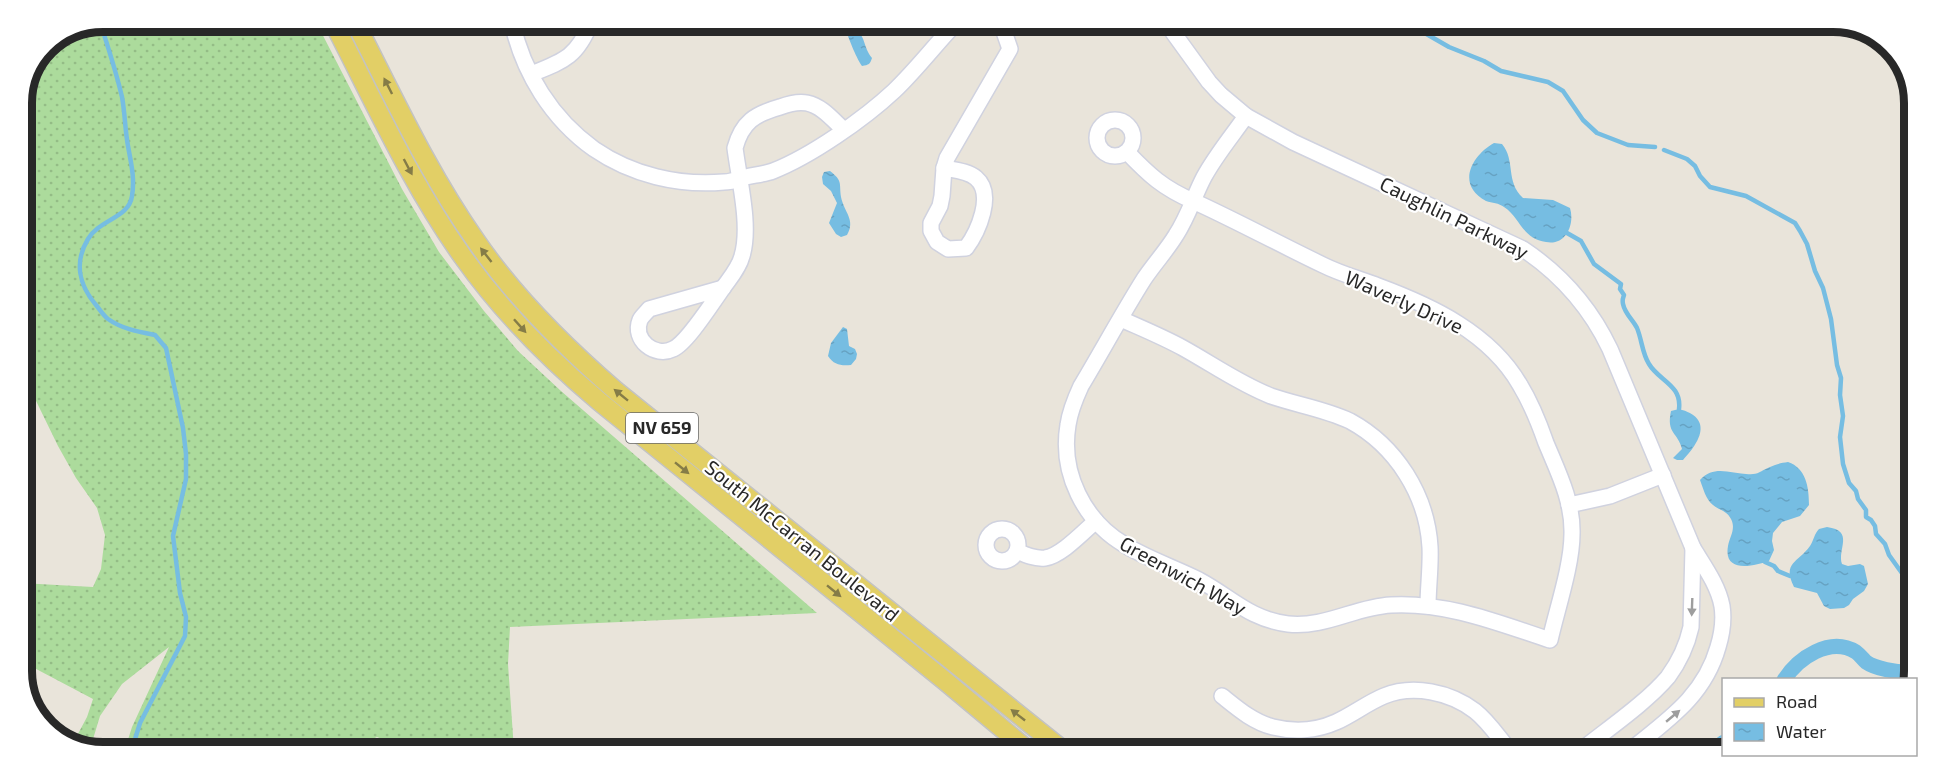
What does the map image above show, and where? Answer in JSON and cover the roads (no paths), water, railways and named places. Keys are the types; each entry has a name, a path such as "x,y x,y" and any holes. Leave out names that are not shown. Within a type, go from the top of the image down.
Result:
{"main road":[{"name":"South McCarran Boulevard","path":"338,32 418,186 444,229 489,290 535,343 600,402 1018,742"},
{"name":"South McCarran Boulevard","path":"360,32 422,153 453,206 477,243 516,292 559,339 616,391 1053,742"}],"street":[{"path":"514,32 516,43 545,99 558,118 577,137 601,154 627,168 678,182 727,182 771,172 844,130 894,91 948,32"},
{"path":"531,74 568,57 579,48 586,32"},
{"path":"944,168 969,173 977,178 983,187 984,205 975,235 966,248 948,249 937,242 931,231 931,223 940,206 944,168 947,158 1010,49 1004,32"},
{"name":"Caughlin Parkway","path":"1173,32 1209,82 1246,116 1293,142 1508,241 1537,258 1575,293 1603,334 1693,548 1711,578 1722,605 1720,640 1716,657 1708,674 1690,700 1641,742"},
{"path":"723,288 649,309 640,318 639,326 644,344 653,351 662,352 673,349 682,342 723,288 735,272 742,258 746,241 746,225 735,148 738,136 746,126 761,113 794,103 806,103 816,106 844,130"},
{"name":"Greenwich Way","path":"1246,116 1206,174 1176,235 1145,279 1081,387 1073,405 1066,448 1074,484 1083,504 1109,535 1126,546 1200,580 1240,608 1269,620 1288,624 1306,624 1327,622 1371,608 1392,605 1428,606 1467,613 1550,640"},
{"name":"Waverly Drive","path":"1127,152 1152,178 1169,190 1330,268 1380,286 1439,313 1465,327 1504,362 1531,404 1569,505 1571,553 1550,640"},
{"path":"1121,319 1180,346 1270,396 1351,422 1382,445 1412,482 1428,526 1430,549 1428,606"},
{"path":"1569,505 1610,496 1663,475"},
{"path":"1017,551 1033,557 1047,558 1061,551 1096,521"},
{"name":"Caughlin Parkway","path":"1591,742 1656,689 1676,665 1691,627 1693,548"},
{"path":"1222,696 1259,722 1297,730 1319,728 1336,722 1372,701 1399,692 1441,693 1465,704 1475,712 1502,742"}],"water":[{"path":"847,32 858,32 872,58 868,65 862,66"},
{"path":"1494,143 1502,144 1506,151 1514,185 1523,198 1553,200 1570,208 1570,227 1559,241 1546,242 1531,236 1509,211 1500,205 1486,201 1471,187 1469,179 1473,163"},
{"path":"830,171 839,180 842,202 850,220 847,235 841,237 836,234 829,223 837,203 831,191 823,184 822,177 824,172"},
{"path":"843,327 847,329 849,346 855,349 857,354 851,365 838,364 828,356 831,343"},
{"path":"1679,409 1697,418 1700,424 1698,438 1683,460 1673,458 1682,449 1670,424 1671,411"},
{"path":"1788,462 1803,473 1809,505 1800,516 1782,522 1773,533 1774,550 1769,561 1748,566 1735,564 1730,561 1728,555 1733,529 1731,519 1711,503 1700,480 1712,472 1755,474 1774,465"},
{"path":"1827,527 1840,532 1843,537 1842,564 1864,566 1868,584 1864,591 1844,608 1830,609 1824,606 1817,593 1794,587 1791,579 1790,572 1793,564 1810,546 1819,529"}],"waterway":[{"path":"103,32 122,97 133,189 126,209 93,232 88,239 81,256 80,273 90,297 106,318 125,328 155,335 166,348 183,428 186,454 186,479 173,536 180,593 186,617 185,636 140,723 134,742"},
{"path":"1423,32 1501,71 1548,82 1563,91 1583,120 1597,133 1628,145 1655,147"},
{"path":"1664,150 1687,159 1710,187 1746,196 1795,223 1800,231 1823,288 1831,319 1841,378 1840,395 1843,416 1840,437 1843,464 1849,483 1866,510 1866,517 1875,526 1876,534 1885,544 1889,555 1904,576"},
{"path":"1567,233 1581,241 1594,264 1621,284 1624,308 1637,328 1647,360 1653,370 1677,394 1679,409"},
{"path":"1765,562 1790,576"},
{"path":"1786,678 1806,657 1825,648 1836,647 1856,652 1875,667 1904,672"}]}
